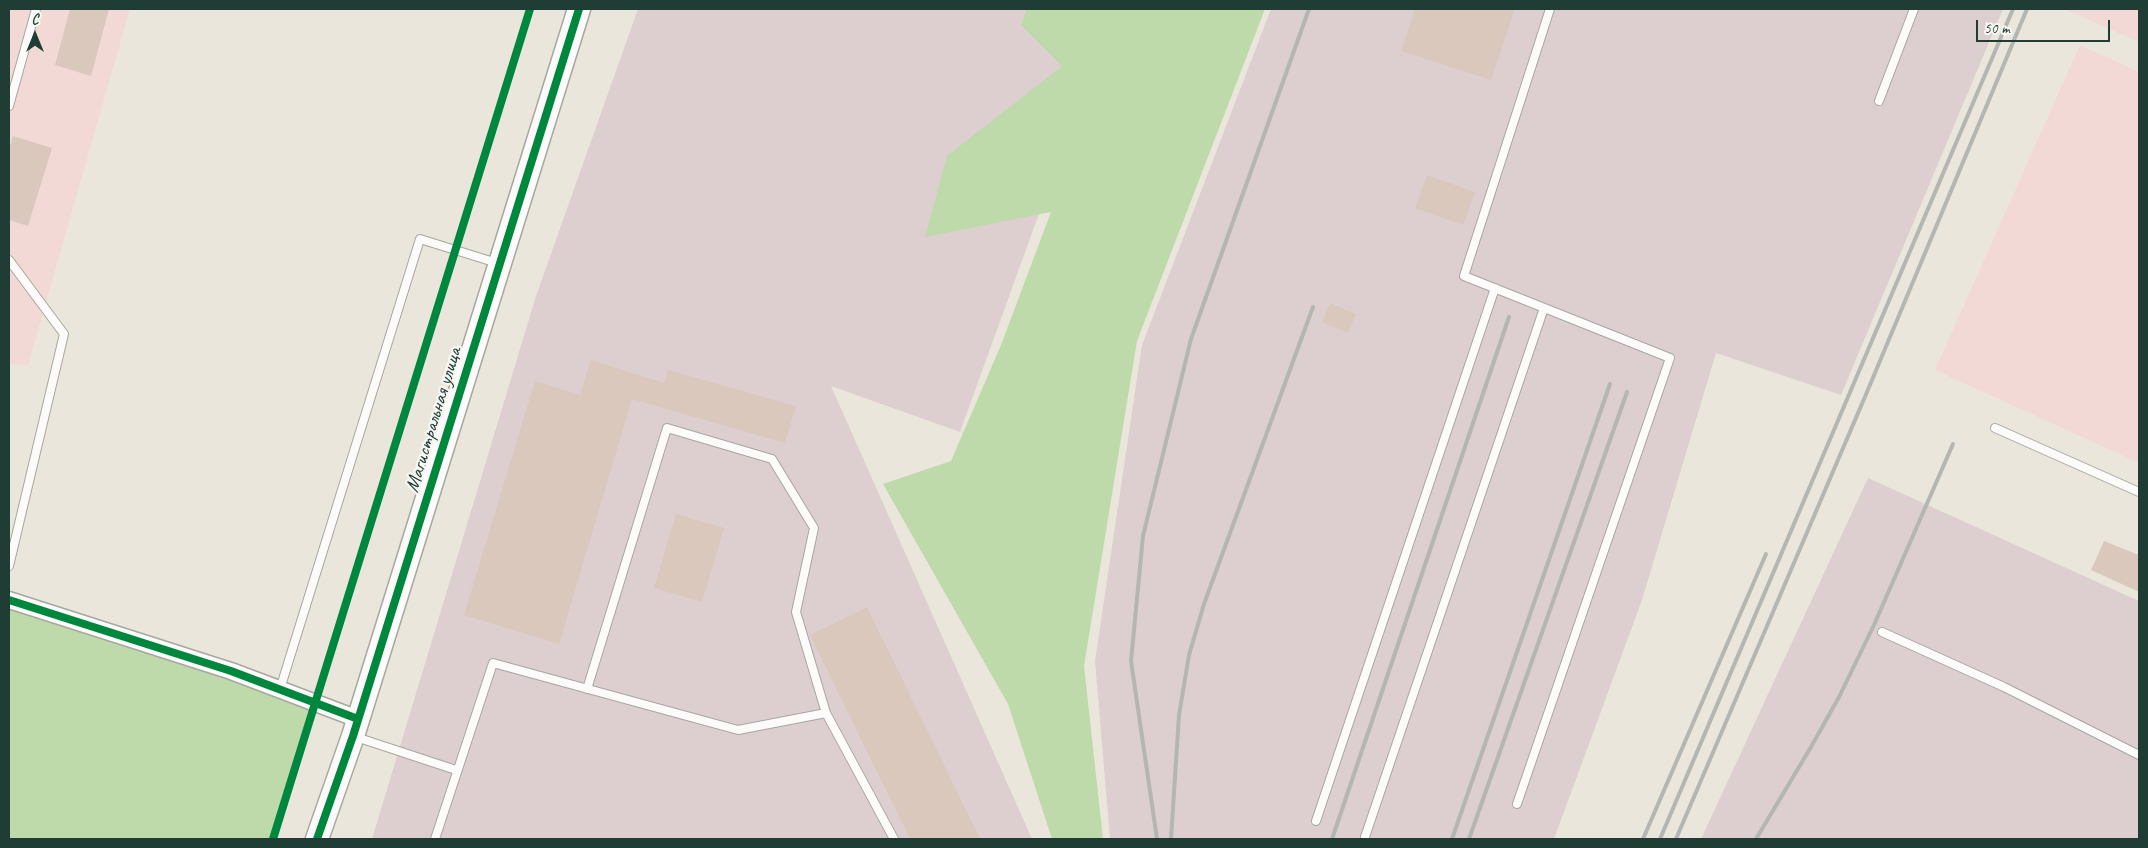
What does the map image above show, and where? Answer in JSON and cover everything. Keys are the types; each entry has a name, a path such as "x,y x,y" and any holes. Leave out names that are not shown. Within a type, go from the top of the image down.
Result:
{"street":[{"name":"Магистральная улица","path":"316,839 356,727 579,9"},
{"path":"9,600 231,671 280,689 356,727"}],"lane":[{"path":"9,106 36,9"},
{"path":"1517,804 1670,358 1464,276 1550,9"},
{"path":"1879,101 1914,9"},
{"path":"280,689 420,239 500,264"},
{"path":"9,260 64,334 9,566"},
{"path":"1316,821 1495,288"},
{"path":"1365,837 1544,308"},
{"path":"587,689 667,428 772,459 814,528 796,612 826,713 894,839"},
{"path":"1995,428 2139,492"},
{"path":"1882,632 2004,687 2139,755"},
{"path":"435,839 456,770 493,663 738,730 826,713"},
{"path":"356,727 456,770"}],"shaded area":[{"path":"9,9 130,9 28,365 9,364"},
{"path":"638,9 1113,9 960,432 831,386 1032,839 372,839 536,296"},
{"path":"1271,9 2003,9 1841,395 1716,353 1642,600 1554,839 1110,839 1095,661 1142,345"},
{"path":"2064,9 2139,9 2139,42"},
{"path":"2080,45 2139,72 2139,463 1935,370"},
{"path":"1868,478 2139,601 2139,839 1701,839"}],"green space":[{"path":"1027,9 1265,9 1137,341 1084,666 1103,839 1052,839 1008,704 883,484 951,461 1001,345 1051,212 925,237 947,156 1062,66 1021,25"},
{"path":"9,601 317,703 273,839 9,839"}],"building":[{"path":"70,9 109,9 91,76 55,65"},
{"path":"1415,9 1515,9 1491,80 1401,51"},
{"path":"13,136 52,148 28,226 9,220 9,149"},
{"path":"1427,175 1475,192 1463,225 1415,208"},
{"path":"1330,303 1356,314 1348,333 1322,322"},
{"path":"591,360 664,383 668,370 796,406 785,443 632,399 559,644 464,615 535,381 580,395"},
{"path":"676,514 724,528 702,602 654,588"},
{"path":"2104,541 2139,555 2139,592 2091,570"},
{"path":"867,607 980,839 910,839 810,635"}],"railway":[{"path":"1157,839 1131,661 1143,536 1191,339 1309,9"},
{"path":"1660,839 2013,9"},
{"path":"1676,839 1867,392 2027,9"},
{"path":"1171,839 1179,715 1189,655 1204,604 1313,307"},
{"path":"1332,839 1509,317"},
{"path":"1452,839 1610,384"},
{"path":"1469,839 1627,392"},
{"path":"1756,839 1839,697 1874,625 1953,444"},
{"path":"1643,839 1766,554"}],"cycle path":[{"path":"273,839 530,9"},
{"path":"317,839 353,736 579,9"},
{"path":"9,600 231,671 358,719"}]}
